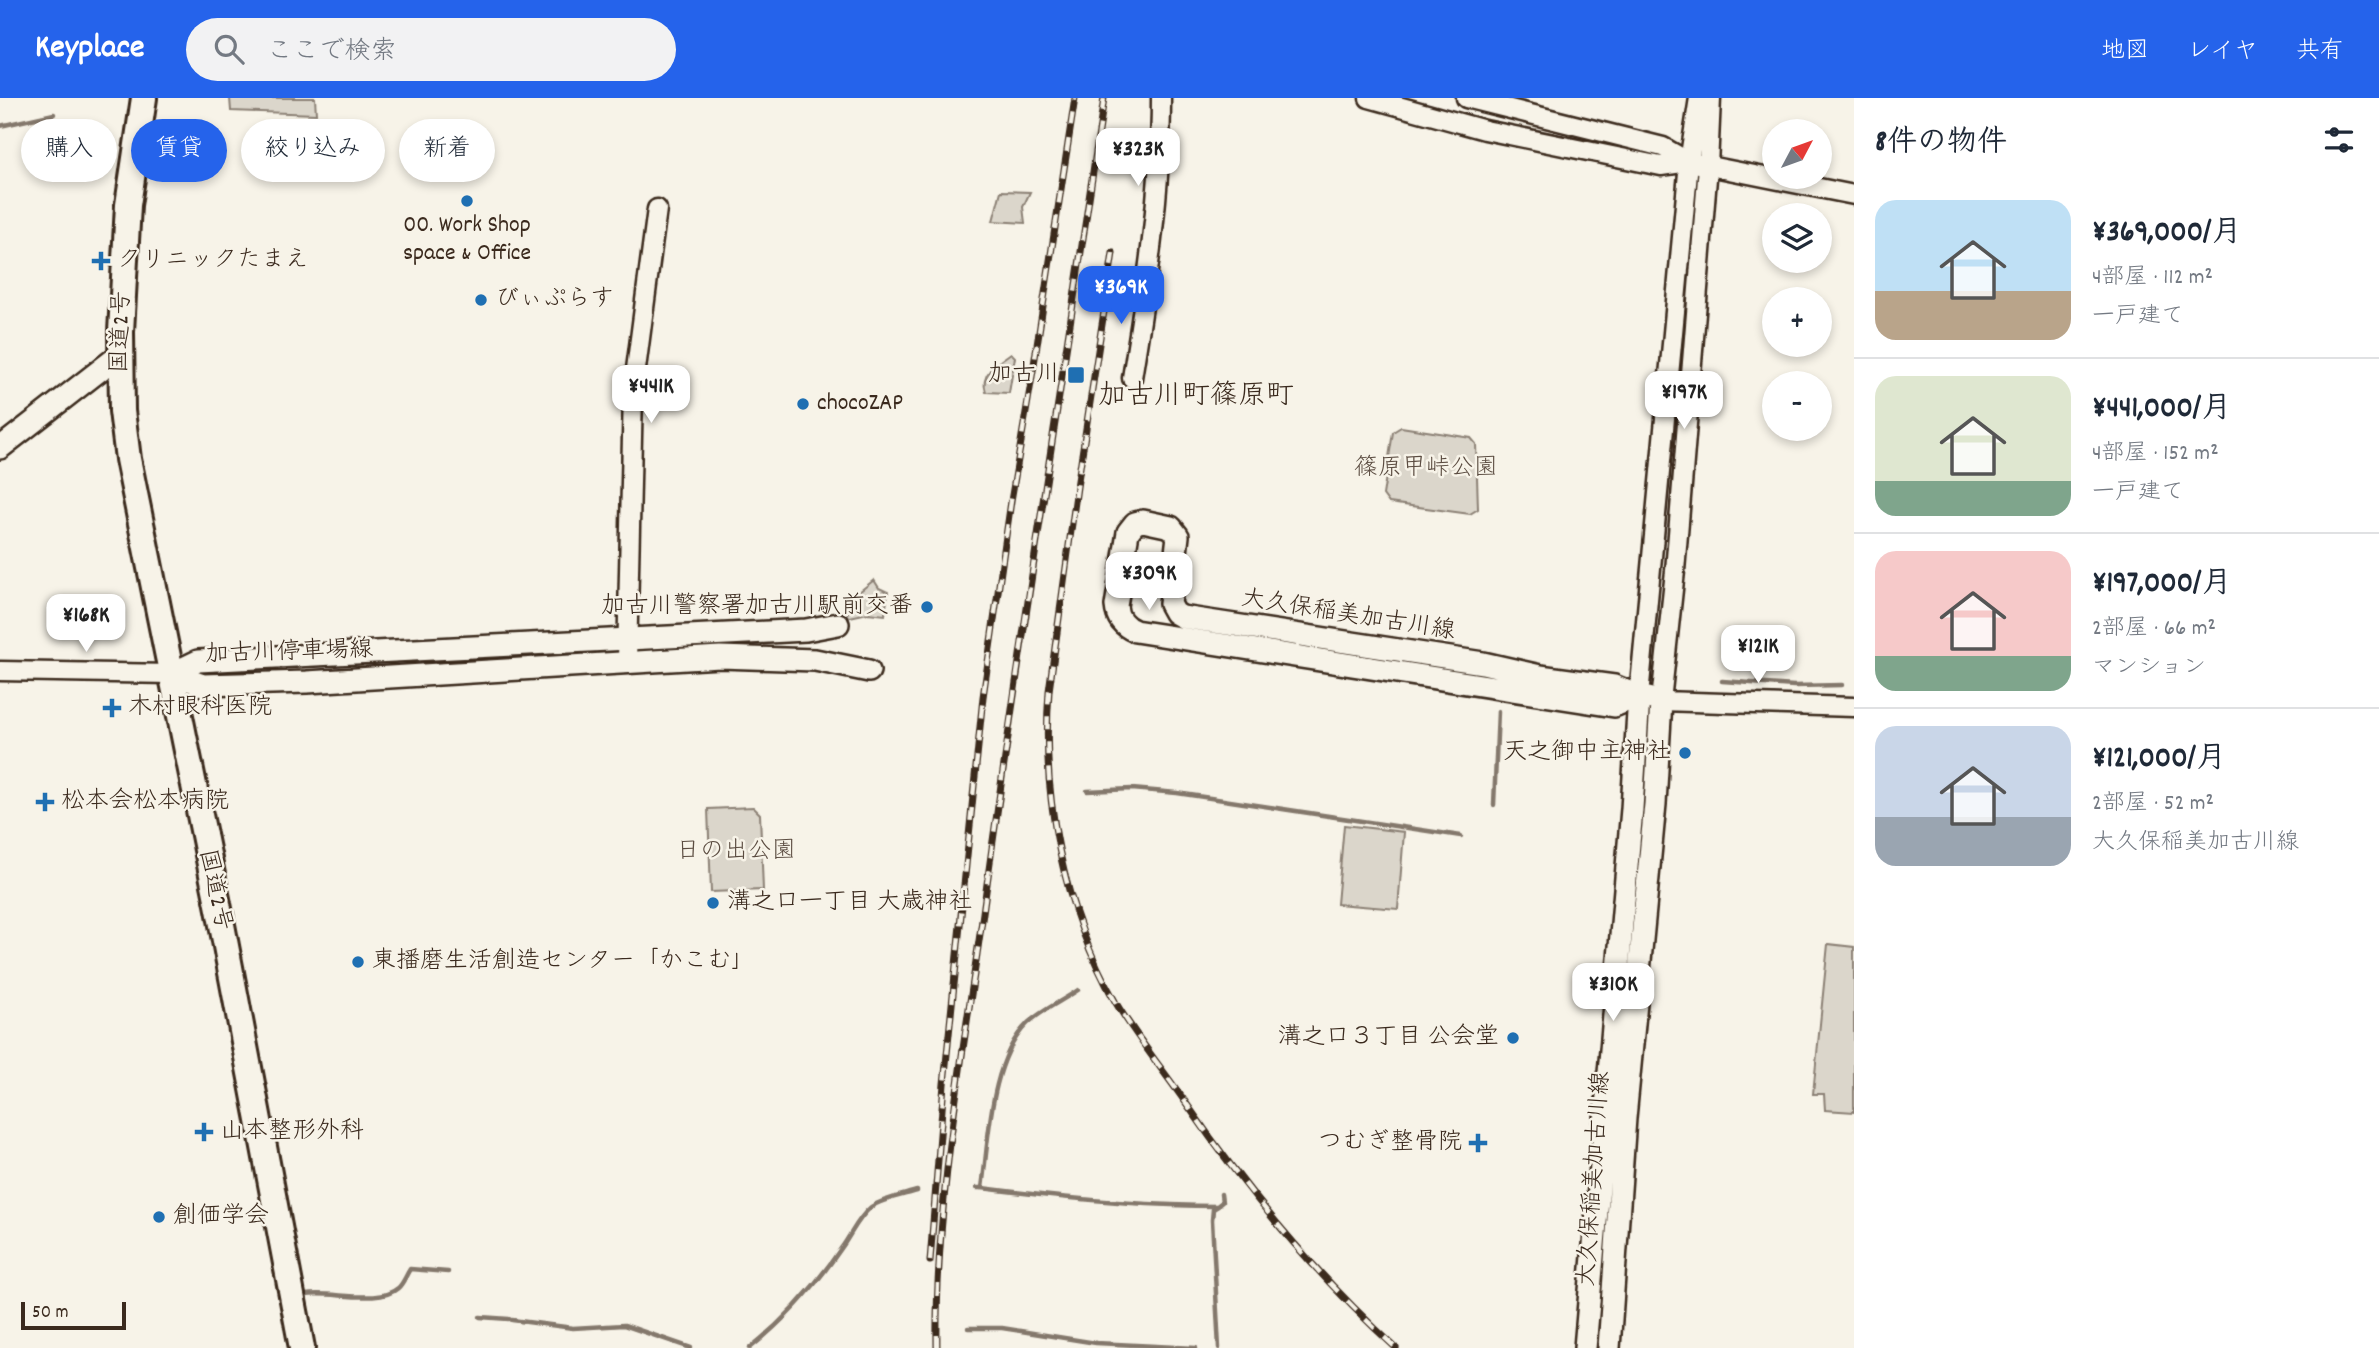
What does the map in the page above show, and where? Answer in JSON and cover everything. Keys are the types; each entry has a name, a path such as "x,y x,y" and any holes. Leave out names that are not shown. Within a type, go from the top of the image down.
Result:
{"highway":[{"name":"国道2号","path":"144,98 128,205 122,353 122,411 128,459 219,909 302,1348"}],"main road":[{"path":"0,448 122,353"},
{"name":"大久保稲美加古川線","path":"1609,1348 1625,1118 1655,804 1661,701 1615,686 1182,617 1175,613 1170,604 1178,540 1176,532 1171,527 1143,521 1136,523 1128,532 1116,606 1118,618 1135,631 1614,706 1639,696"},
{"name":"加古川停車場線","path":"171,674 198,661 806,630 838,624"},
{"name":"加古川停車場線","path":"171,674 202,685 307,682 720,657 815,660 869,671"},
{"name":"大久保稲美加古川線","path":"1585,1348 1632,810 1639,696"}],"street":[{"path":"1132,378 1148,281 1161,158 1161,98"},
{"path":"1369,98 1485,130 1661,166 1689,162"},
{"path":"1466,98 1663,147 1689,162 1854,195"},
{"path":"1639,696 1689,162 1699,98"},
{"path":"1712,98 1676,558 1661,701 1854,707"},
{"path":"627,662 633,392 657,209"},
{"path":"0,671 171,674"}],"green space":[{"path":"230,98 315,98 316,114 231,111"},
{"path":"1001,191 1030,192 1023,207 1025,223 993,221"},
{"path":"1011,353 1015,357 1009,393 986,392 987,374"},
{"name":"篠原甲峠公園","path":"1401,427 1471,438 1476,444 1478,509 1470,514 1389,503 1383,495 1393,432"},
{"path":"874,580 879,588 888,592 885,615 846,615 854,605 854,596"},
{"name":"日の出公園","path":"753,807 760,814 763,890 711,892 708,809"},
{"path":"1344,825 1404,832 1398,909 1337,904"},
{"path":"1828,944 1854,947 1854,1112 1825,1110 1824,1094 1813,1094"}],"waterway":[{"path":"0,126 54,114"},
{"path":"1722,681 1794,686 1842,685"},
{"path":"1494,805 1498,711"},
{"path":"1087,791 1132,789 1177,793 1461,836"},
{"path":"977,1188 982,1188 993,1101 1006,1057 1015,1039 1028,1023 1078,990"},
{"path":"982,1188 1099,1201 1187,1206 1217,1206 1222,1202 1221,1194"},
{"path":"750,1348 776,1326 811,1288 866,1211 887,1199 917,1191"},
{"path":"1218,1206 1213,1209 1212,1220 1219,1348"},
{"path":"306,1295 379,1296 398,1288 410,1269 448,1272"},
{"path":"480,1317 509,1319"},
{"path":"512,1320 573,1328 624,1325 691,1348"},
{"path":"968,1328 1002,1328 1096,1343 1196,1348"}],"railway":[{"path":"930,1261 944,1084 983,697 1075,98"},
{"path":"937,1348 941,1239 952,1130 1104,98"},
{"path":"1113,253 1049,691 1047,731 1053,812 1069,891 1098,967 1116,1003 1141,1041 1233,1169 1284,1232 1310,1262 1396,1348"}],"place":[{"name":"00. Work Shop space & Office","path":"467,201"},
{"name":"クリニックたまえ","path":"101,261"},
{"name":"びぃぷらす","path":"481,300"},
{"name":"加古川","path":"1076,375"},
{"name":"chocoZAP","path":"803,404"},
{"name":"加古川警察署加古川駅前交番","path":"927,607"},
{"name":"木村眼科医院","path":"112,708"},
{"name":"天之御中主神社","path":"1685,753"},
{"name":"松本会松本病院","path":"45,802"},
{"name":"溝之口一丁目 大歳神社","path":"713,903"},
{"name":"東播磨生活創造センター「かこむ」","path":"358,962"},
{"name":"溝之口３丁目 公会堂","path":"1513,1038"},
{"name":"山本整形外科","path":"204,1132"},
{"name":"つむぎ整骨院","path":"1478,1143"},
{"name":"創価学会","path":"159,1217"}],"district":[{"name":"加古川町篠原町","path":"1196,398"}]}
